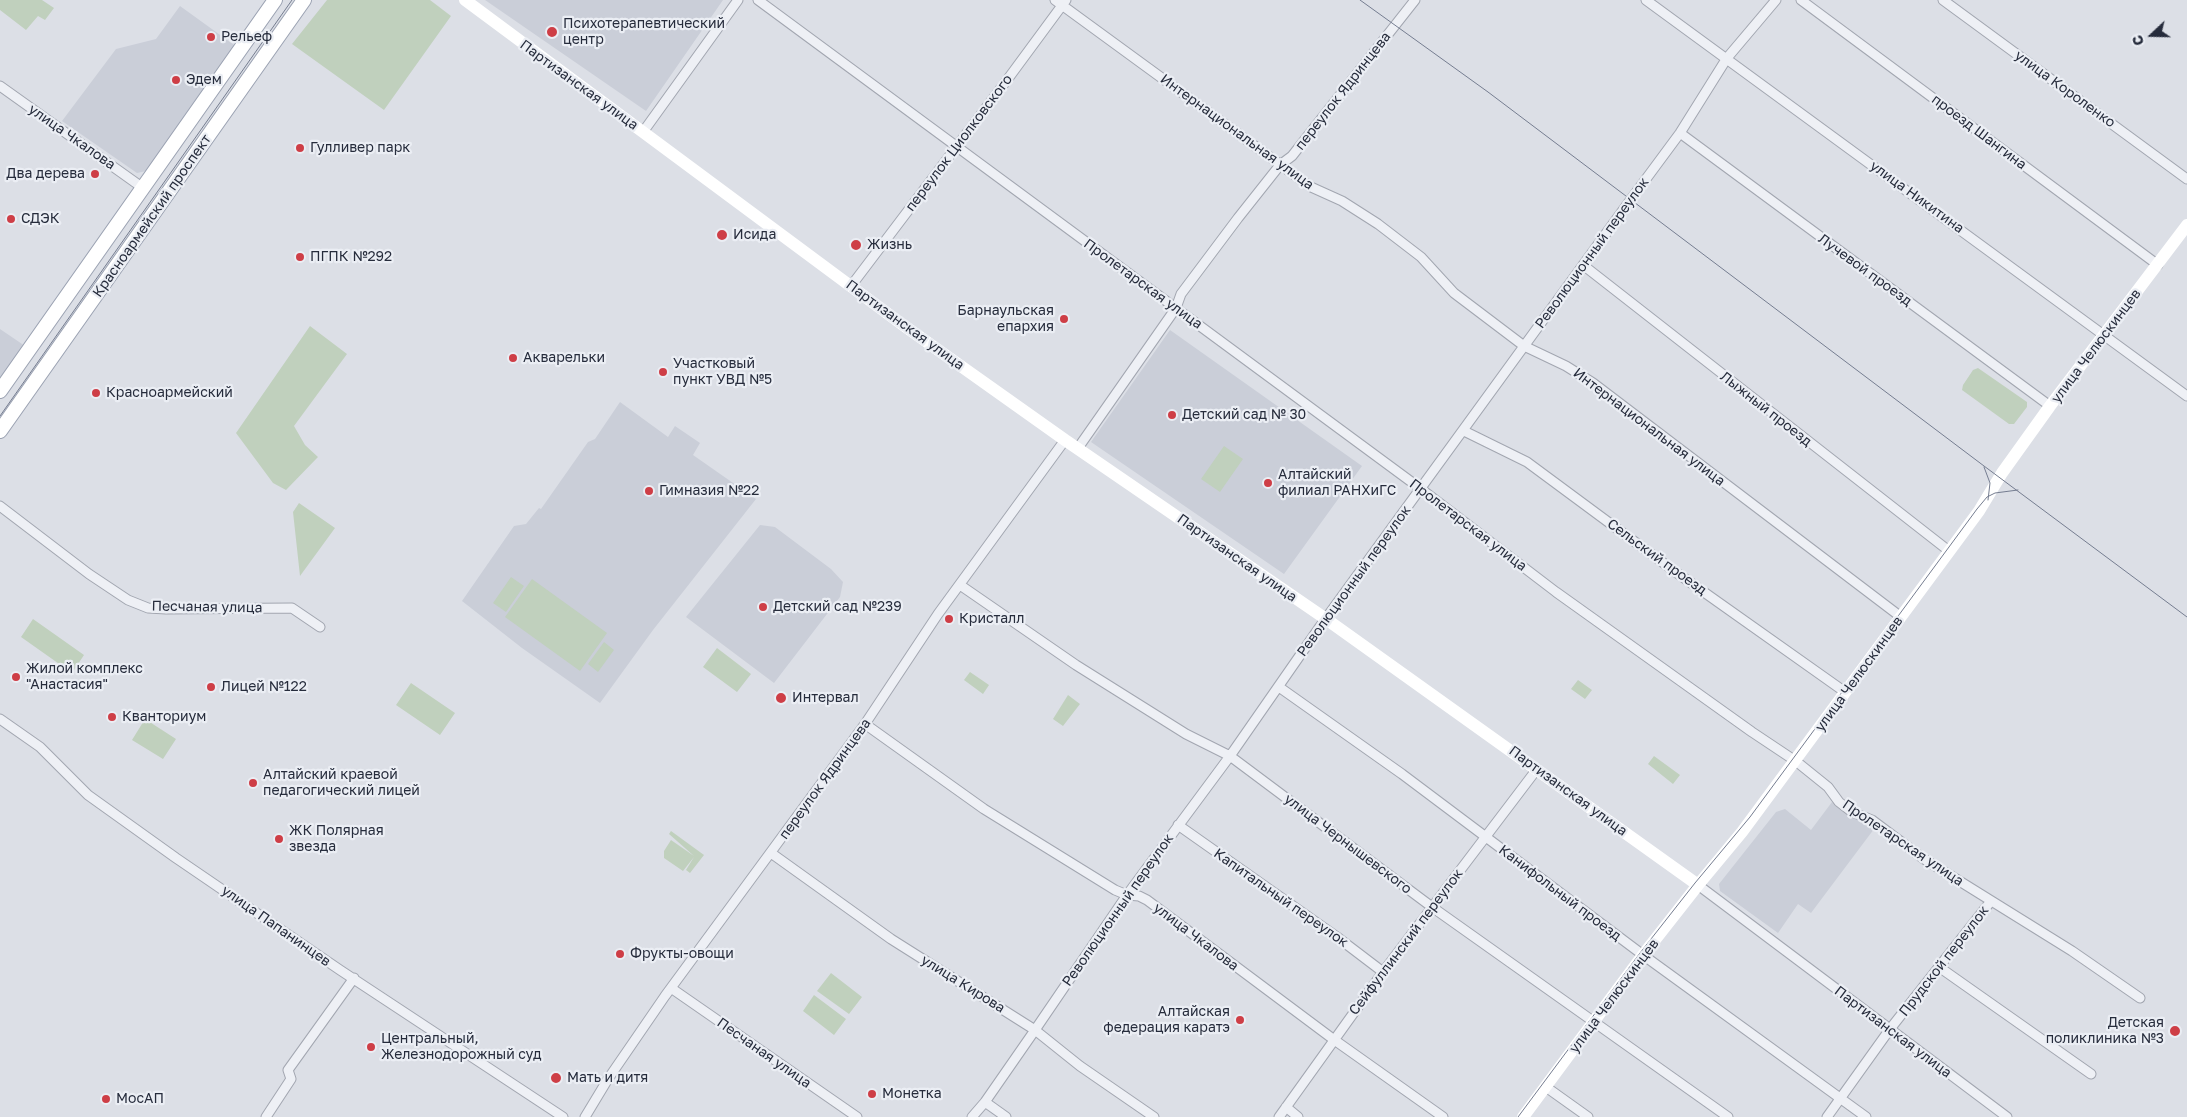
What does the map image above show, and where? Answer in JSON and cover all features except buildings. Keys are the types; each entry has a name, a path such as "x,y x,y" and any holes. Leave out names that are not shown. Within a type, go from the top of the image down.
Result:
{"main road":[{"name":"Красноармейский проспект","path":"0,391 275,0"},
{"name":"Красноармейский проспект","path":"0,431 304,0"},
{"name":"Партизанская улица","path":"465,0 850,286 1065,440 1326,620 1537,769 1698,885"},
{"name":"улица Челюскинцев","path":"1523,1117 1643,955 1738,838 1978,511 2002,473 2050,406 2187,225"},
{"path":"98,252 117,266"}],"street":[{"path":"643,132 738,0"},
{"name":"Пролетарская улица","path":"758,0 1421,489 1556,592 1795,761 1828,787 1839,802 1852,812 1872,820 1924,859 2072,951 2140,998"},
{"name":"переулок Ядринцева","path":"1078,448 1176,308 1181,294 1238,218 1280,165 1292,156 1415,0"},
{"name":"улица Никитина","path":"1646,0 2187,396"},
{"name":"Революционный переулок","path":"972,1117 985,1102 1127,895 1230,756 1326,620 1680,133 1727,58 1776,0"},
{"name":"проезд Шангина","path":"1801,0 2158,265"},
{"name":"улица Короленко","path":"1943,0 2187,179"},
{"name":"переулок Циолковского","path":"850,286 956,147 1061,2"},
{"name":"Интернациональная улица","path":"1061,2 1311,187 1342,201 1385,230 1421,257 1454,293 1524,346 1566,366 1593,383 1901,617"},
{"name":"улица Чкалова","path":"0,86 143,188"},
{"name":"Лучевой проезд","path":"1680,133 2050,406"},
{"name":"Лыжный проезд","path":"1583,265 1949,551"},
{"name":"Сельский проезд","path":"1464,431 1527,462 1669,567 1845,692"},
{"name":"переулок Ядринцева","path":"585,1117 608,1079 671,988 865,724 960,584 1065,440"},
{"name":"Песчаная улица","path":"0,506 90,574 128,600 148,608 166,610 292,608 320,627"},
{"name":"улица Чернышевского","path":"960,584 1076,666 1186,734 1230,756 1432,907 1728,1117"},
{"name":"Канифольный проезд","path":"1279,687 1402,774 1643,955 1866,1117"},
{"name":"улица Папанинцев","path":"0,719 40,747 88,795 176,858 563,1117"},
{"name":"улица Чкалова","path":"865,724 984,809 1115,890 1127,895 1139,896 1146,900 1443,1117"},
{"name":"Сейфуллинский переулок","path":"1279,1117 1383,972 1484,836 1537,769"},
{"name":"Капитальный переулок","path":"1178,825 1337,937 1383,972"},
{"name":"улица Кирова","path":"771,853 891,939 1035,1030 1080,1066 1154,1117"},
{"name":"Партизанская улица","path":"1698,885 2007,1117"},
{"name":"Прудской переулок","path":"1826,1117 1890,1029 1991,901"},
{"path":"1939,967 2091,1074"},
{"path":"270,1116 291,1079 288,1070 354,978"},
{"name":"Песчаная улица","path":"671,988 857,1117"},
{"path":"1546,1087 1588,1117"},
{"path":"985,1102 1006,1117"},
{"path":"1286,1108 1298,1117"}],"shaded area":[{"path":"485,0 723,0 646,111"},
{"path":"180,6 234,45 146,171 137,173 62,121 116,49 156,39"},
{"path":"0,329 25,346 0,380"},
{"path":"1170,330 1362,466 1284,574 1091,442"},
{"path":"620,402 668,437 675,426 700,443 693,455 756,499 653,630 600,703 522,648 462,601 514,526 526,524 539,508 541,509 588,442 595,439"},
{"name":"Детский сад №239","path":"760,525 775,527 831,569 843,582 840,597 774,683 686,617"},
{"path":"1832,802 1855,819 1863,821 1874,829 1811,913 1798,904 1778,933 1720,891 1719,884 1776,812 1785,809 1811,830"}],"green space":[{"path":"0,0 42,0 54,8 45,20 38,16 26,30 0,10"},
{"path":"327,0 430,0 451,16 384,110 292,44"},
{"path":"310,326 347,354 294,426 305,445 318,457 286,490 273,483 236,433"},
{"path":"1978,368 2027,402 2027,407 2014,424 2009,424 1962,390 1963,385 1973,370"},
{"path":"1224,446 1243,459 1220,492 1201,479"},
{"path":"299,503 335,528 300,576 293,512"},
{"path":"511,577 524,586 506,612 493,603"},
{"path":"532,579 607,633 580,671 505,617"},
{"path":"33,619 84,655 72,673 21,637"},
{"path":"604,642 614,650 598,672 588,664"},
{"path":"717,648 751,674 737,692 703,667"},
{"path":"970,672 989,685 983,694 964,680"},
{"path":"1578,680 1592,690 1585,699 1571,689"},
{"path":"411,683 455,713 440,735 396,705"},
{"path":"1068,695 1080,704 1063,726 1053,719"},
{"path":"145,719 176,739 163,759 132,740"},
{"path":"1654,756 1680,775 1673,784 1648,764"},
{"path":"671,831 704,855 690,873 686,870 694,857 683,871 664,858 664,851 671,840 694,856 669,834"},
{"path":"831,973 862,997 849,1014 817,991"},
{"path":"814,995 846,1019 834,1035 803,1011"}],"tram line":[{"path":"0,416 292,0"},
{"path":"1360,0 1488,92 2187,617"},
{"path":"1984,467 1990,483 1988,500"},
{"path":"1518,1117 1640,953 1750,817 1977,509 1987,497 1995,493 2018,490"}],"place":[{"name":"Психотерапевтический центр","path":"552,32"},
{"name":"Рельеф","path":"211,37"},
{"name":"Эдем","path":"176,80"},
{"name":"Гулливер парк","path":"300,148"},
{"name":"Два дерева","path":"95,174"},
{"name":"СДЭК","path":"11,219"},
{"name":"Исида","path":"722,235"},
{"name":"Жизнь","path":"856,245"},
{"name":"ПГПК №292","path":"300,257"},
{"name":"Барнаульская епархия","path":"1064,319"},
{"name":"Акварельки","path":"513,358"},
{"name":"Участковый пункт УВД №5","path":"663,372"},
{"name":"Красноармейский","path":"96,393"},
{"name":"Детский сад № 30","path":"1172,415"},
{"name":"Алтайский филиал РАНХиГС","path":"1268,483"},
{"name":"Гимназия №22","path":"649,491"},
{"name":"Детский сад №239","path":"763,607"},
{"name":"Кристалл","path":"949,619"},
{"name":"Жилой комплекс \"Анастасия\"","path":"16,677"},
{"name":"Лицей №122","path":"211,687"},
{"name":"Интервал","path":"781,698"},
{"name":"Кванториум","path":"112,717"},
{"name":"Алтайский краевой педагогический лицей","path":"253,783"},
{"name":"ЖК Полярная звезда","path":"279,839"},
{"name":"Фрукты-овощи","path":"620,954"},
{"name":"Алтайская федерация каратэ","path":"1240,1020"},
{"name":"Детская поликлиника №3","path":"2175,1031"},
{"name":"Центральный, Железнодорожный суд","path":"371,1047"},
{"name":"Мать и дитя","path":"556,1078"},
{"name":"Монетка","path":"872,1094"},
{"name":"МосАП","path":"106,1099"}]}
